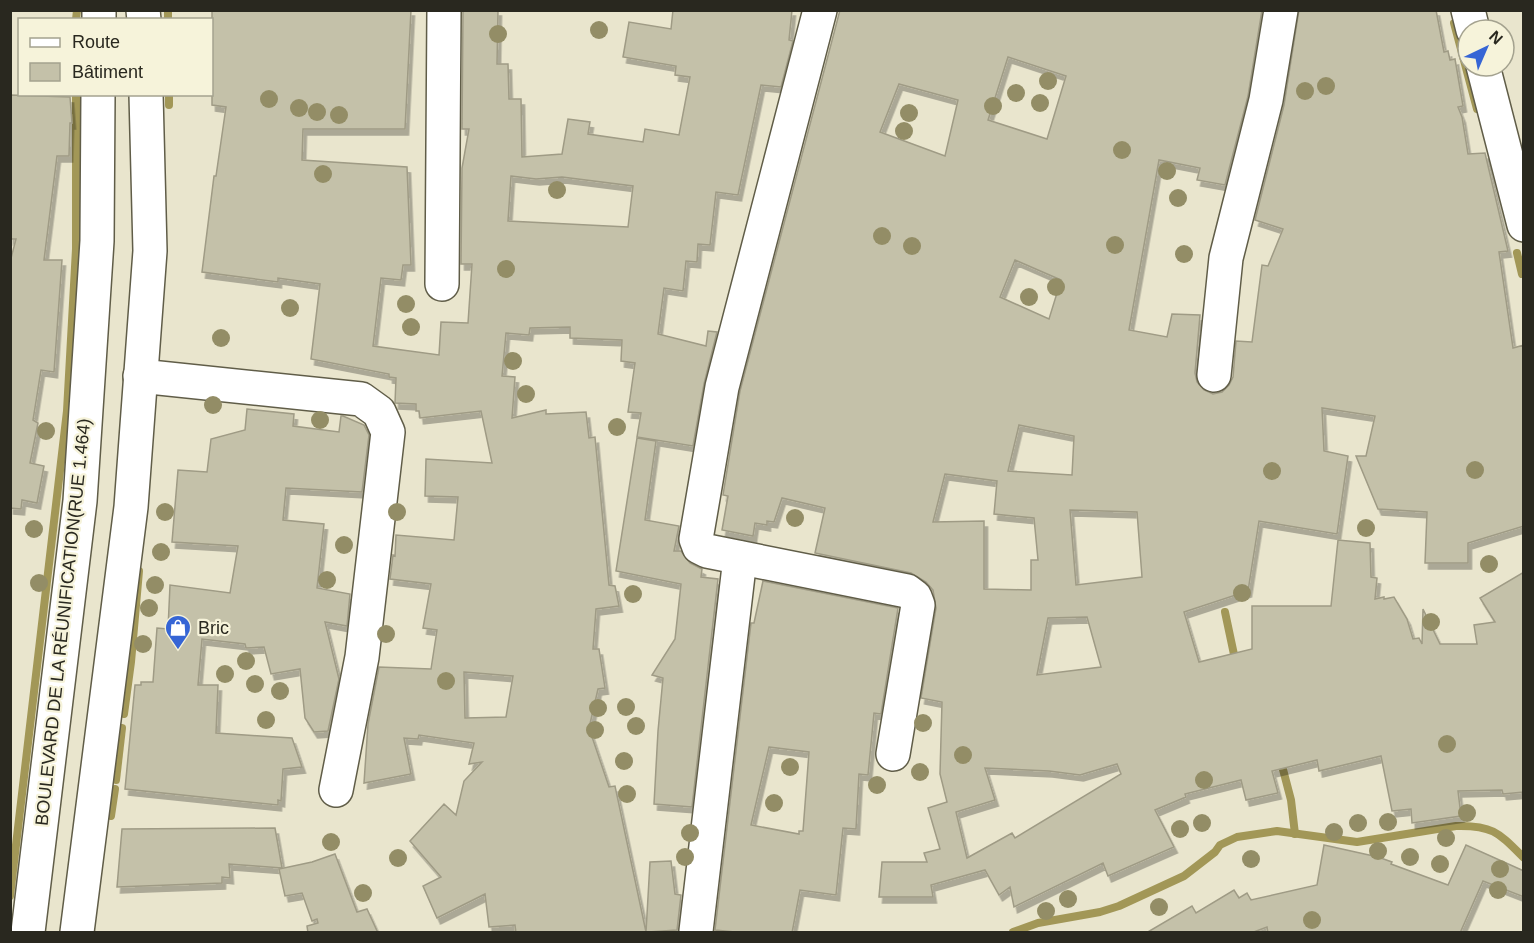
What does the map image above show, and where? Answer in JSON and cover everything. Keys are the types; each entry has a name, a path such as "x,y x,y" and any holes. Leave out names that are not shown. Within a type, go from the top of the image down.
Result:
{"street":[{"path":"442,284 444,10"},
{"path":"820,10 722,387 696,539 699,547 707,551 907,591 915,597 918,605 893,754"},
{"path":"1214,375 1226,258 1266,100 1281,10"},
{"path":"1486,78 1524,225"},
{"name":"BOULEVARD DE LA RÉUNIFICATION(RUE 1.464)","path":"28,933 80,501 97,241 98,96"},
{"path":"77,933 131,507 150,251 146,96"},
{"path":"141,376 362,399 379,412 388,432 370,600 362,657 336,790"},
{"path":"696,931 740,558"}],"building":[{"path":"212,10 411,10 405,129 303,129 302,160 407,167 411,265 403,265 401,280 381,278 373,346 439,355 441,322 468,323 472,264 461,264 462,168 469,129 462,129 463,10 498,10 497,64 508,64 509,99 521,99 522,157 562,154 568,119 590,122 588,134 643,142 645,129 679,135 690,77 675,75 676,66 623,57 629,22 671,29 673,10 792,10 789,40 793,41 781,87 761,85 738,195 716,192 710,245 698,244 697,262 686,261 683,291 664,288 658,334 706,346 708,331 717,332 704,384 693,446 637,437 641,413 628,412 635,363 621,361 622,340 570,338 570,327 530,328 529,335 506,333 502,376 515,377 512,418 546,410 546,414 586,412 589,438 595,437 609,585 615,586 619,606 596,609 593,649 599,649 605,688 598,689 589,728 609,787 615,786 646,932 650,862 671,861 675,894 681,895 677,930 634,933 516,933 515,925 489,927 485,894 437,918 423,886 441,877 410,841 444,804 456,815 464,781 482,762 469,764 474,743 419,735 418,739 404,738 411,774 364,783 368,724 379,667 431,669 437,630 423,628 431,584 390,579 393,555 395,556 396,535 454,540 458,497 425,496 426,459 492,463 481,411 420,418 419,411 416,411 416,404 395,403 396,378 389,377 389,374 311,359 320,284 278,278 278,282 202,272 214,176 216,176 226,107 212,105","holes":["511,176 536,179 562,177 633,186 628,227 508,221","464,672 513,676 506,717 465,718"]},
{"path":"840,10 1262,10 1248,96 1225,185 1197,180 1200,168 1159,160 1129,330 1167,337 1172,314 1200,315 1195,373 1197,382 1204,390 1213,394 1222,392 1233,377 1236,341 1252,342 1262,265 1268,266 1283,229 1255,220 1284,105 1299,10 1436,10 1444,52 1448,51 1450,60 1455,59 1456,78 1458,78 1463,106 1458,107 1462,117 1468,154 1485,153 1508,251 1499,252 1513,348 1524,345 1524,526 1468,543 1468,563 1425,563 1427,512 1378,509 1356,456 1366,456 1375,416 1322,408 1324,451 1348,456 1337,534 1259,521 1248,591 1184,612 1199,662 1252,649 1252,606 1331,606 1338,540 1370,543 1371,577 1377,578 1375,599 1394,597 1407,619 1413,639 1419,638 1422,644 1423,609 1440,644 1477,644 1474,625 1495,622 1480,598 1524,572 1524,792 1503,794 1502,790 1458,791 1461,816 1412,823 1411,809 1392,811 1381,756 1319,771 1317,760 1272,771 1278,793 1246,800 1241,780 1185,794 1186,797 1155,810 1174,847 1108,876 1103,863 1014,907 1010,887 999,895 985,870 931,885 933,897 879,897 882,862 927,862 924,853 940,849 928,808 947,802 940,774 942,702 921,698 936,608 933,590 926,582 911,573 815,553 825,508 782,498 774,522 767,521 767,525 755,523 753,536 722,530 728,496 723,495 740,391","holes":["1008,57 1066,76 1047,139 988,120","899,84 958,100 945,156 880,132","1015,260 1061,280 1049,319 1000,297","1019,425 1074,436 1072,475 1008,471","945,474 997,481 994,514 1034,518 1038,560 1031,560 1031,590 984,589 984,521 933,522","1070,510 1137,512 1142,577 1076,585","1087,617 1101,667 1037,675 1048,618","1117,764 1121,774 1015,838 1012,833 967,858 956,812 995,800 985,768 1080,775"]},
{"path":"10,95 70,97 72,123 70,123 69,156 57,156 44,260 62,260 54,372 41,370 33,420 38,423 30,463 44,466 37,503 22,500 21,509 10,508 10,262 16,239 10,239"},
{"path":"247,409 294,414 293,426 339,432 341,416 343,416 364,425 369,435 362,492 286,488 283,520 324,524 317,588 350,594 347,626 325,622 339,679 328,731 314,732 305,718 300,669 271,674 264,647 246,648 245,644 202,639 198,685 218,685 216,733 292,738 302,767 283,769 281,801 278,800 278,805 125,789 135,685 141,685 141,682 153,682 157,628 168,629 170,585 230,593 238,546 172,542 178,470 207,472 211,439 245,430"},
{"path":"637,438 656,441 645,520 679,526 674,551 681,551 690,563 702,569 701,577 718,579 692,807 654,804 663,678 652,675 675,639 681,584 616,571"},
{"path":"763,581 898,608 881,714 874,713 868,775 859,774 856,829 843,828 836,895 800,890 792,933 745,933 715,930 751,623 754,623","holes":["769,747 809,752 803,831 799,831 799,834 751,825"]},
{"path":"275,828 282,868 229,864 230,878 222,877 222,883 117,887 122,829"},
{"path":"1324,845 1378,857 1448,885 1466,845 1524,871 1524,897 1483,881 1460,933 1268,933 1267,927 1251,933 1146,933 1192,906 1196,913 1234,890 1239,898 1247,893 1251,900 1317,885"},
{"path":"335,854 357,912 367,909 378,933 308,933 307,926 318,923 317,919 312,921 302,893 285,896 279,869"}],"waterway":[{"path":"76,18 77,10"},
{"path":"168,10 168,18"},
{"path":"1454,23 1477,109"},
{"path":"10,896 67,411 76,249 76,96"},
{"path":"169,96 169,105"},
{"path":"1517,253 1522,274"},
{"path":"124,714 139,571"},
{"path":"1225,612 1236,664"},
{"path":"116,780 122,728"},
{"path":"1280,758 1291,800 1295,834"},
{"path":"111,816 115,789"},
{"path":"1013,932 1038,923 1100,912 1119,906 1184,876 1215,852 1220,845 1237,837 1277,831 1357,842 1456,826 1479,827 1494,832 1524,858"}],"place":[{"name":"Bric","path":"178,651"}]}
